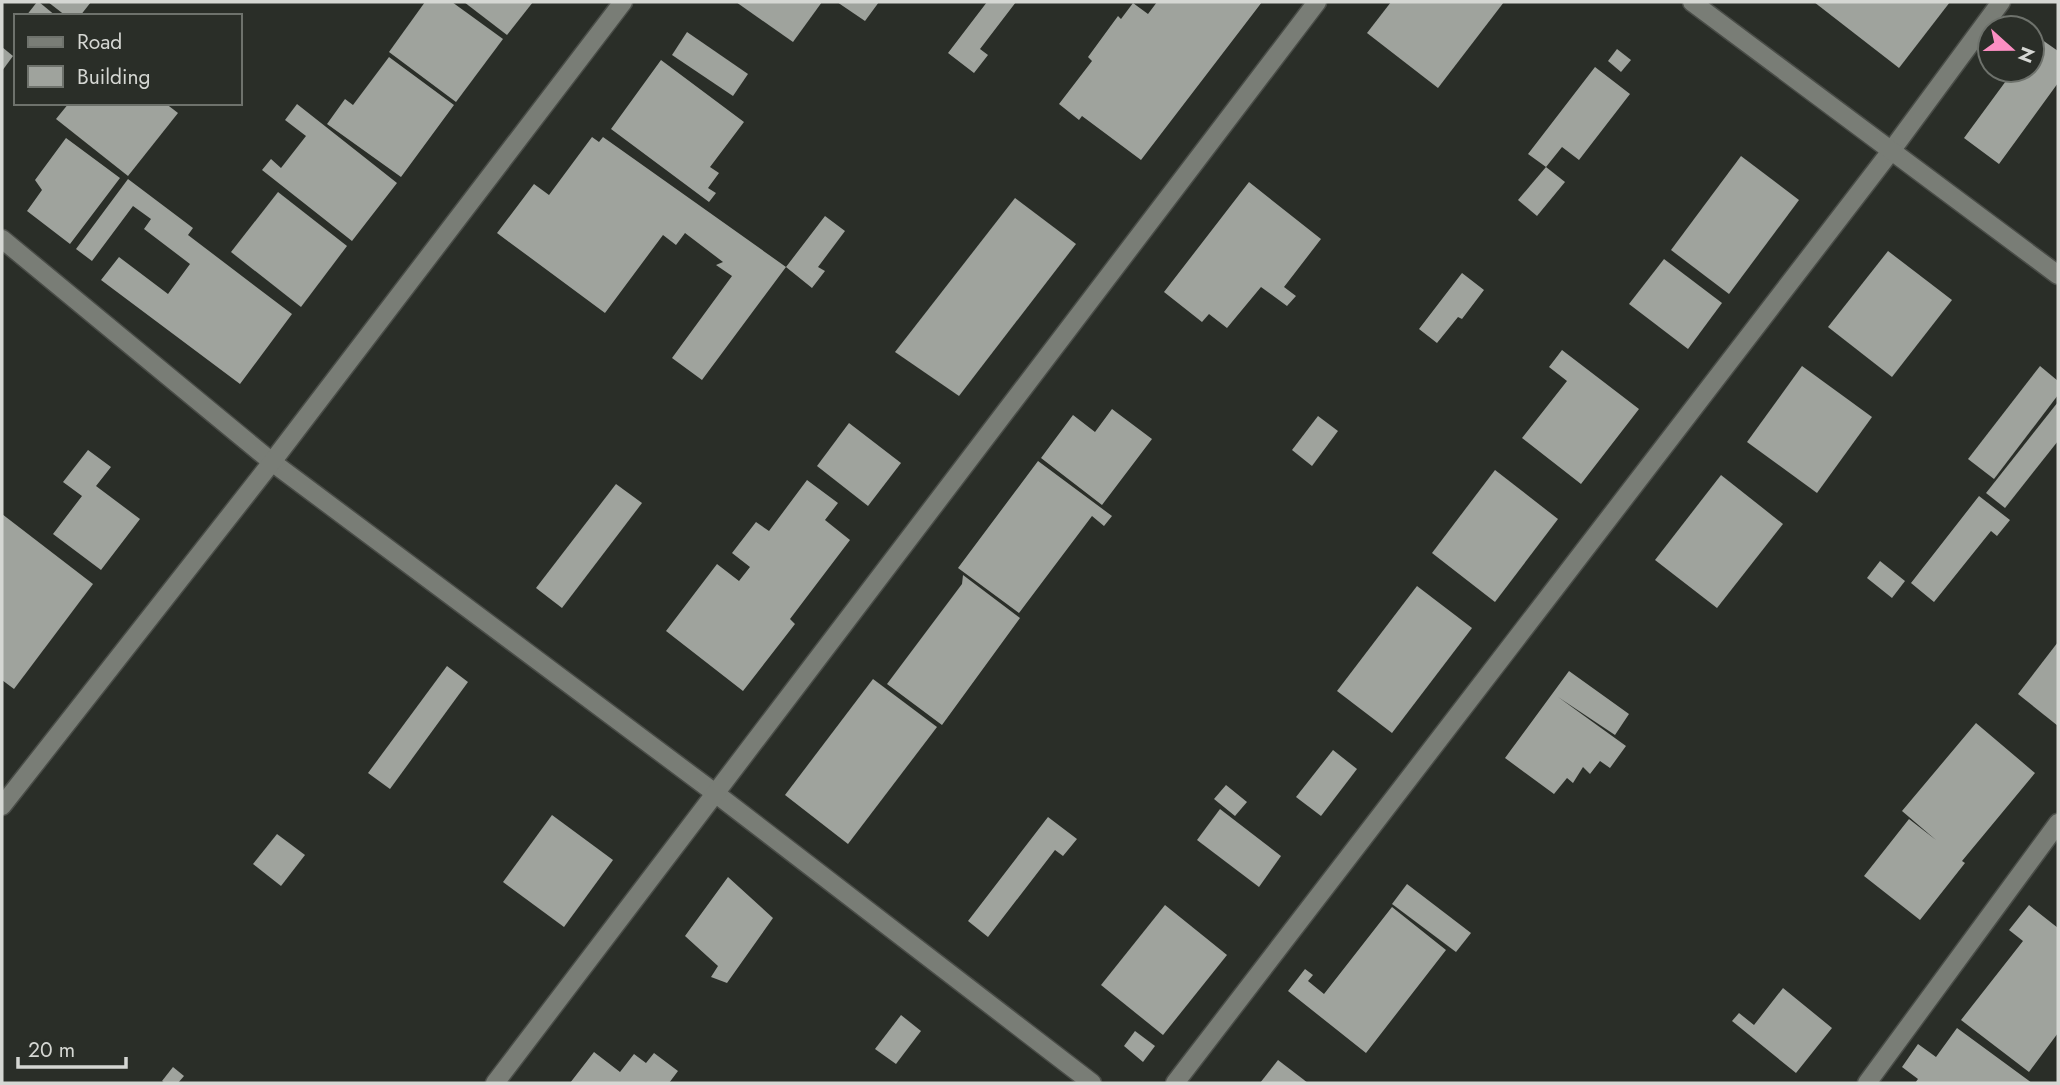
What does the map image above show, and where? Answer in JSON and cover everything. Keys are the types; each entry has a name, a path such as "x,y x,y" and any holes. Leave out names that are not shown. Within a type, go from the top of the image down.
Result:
{"street":[{"path":"2,806 272,462 623,2"},
{"path":"495,1083 1317,2"},
{"path":"1692,2 2058,275"},
{"path":"1175,1083 1891,151 2001,2"},
{"path":"2,239 272,462 715,793 1092,1083"},
{"path":"1867,1083 2058,823"}],"building":[{"path":"39,2 54,14 28,14"},
{"path":"48,2 91,2 82,14 63,14"},
{"path":"425,2 452,2 503,39 456,102 389,52"},
{"path":"464,2 533,2 507,35"},
{"path":"736,2 822,2 793,42"},
{"path":"837,2 879,2 865,21"},
{"path":"987,2 1016,2 980,49 988,55 974,73 948,53"},
{"path":"1157,2 1262,2 1141,160 1082,116 1079,120 1059,104 1092,61 1088,57 1118,16 1121,19 1133,3 1148,14"},
{"path":"1391,2 1504,2 1438,88 1367,33"},
{"path":"1814,2 1950,2 1899,68"},
{"path":"687,32 748,74 733,96 672,55"},
{"path":"2046,43 2058,51 2058,83 1999,164 1964,138 2004,84 2046,84"},
{"path":"2,47 13,56 2,71"},
{"path":"1617,49 1631,60 1621,72 1608,61"},
{"path":"389,57 454,105 401,177 327,124 345,99 353,105"},
{"path":"661,60 744,122 710,167 719,173 708,188 716,193 709,202 611,129"},
{"path":"1595,67 1630,94 1579,160 1562,147 1546,167 1528,154"},
{"path":"297,104 397,183 352,241 262,170 271,159 281,168 306,136 285,120"},
{"path":"67,105 168,105 178,113 128,176 56,119"},
{"path":"592,137 599,142 603,137 786,267 702,380 672,358 732,276 716,265 723,262 685,233 676,245 663,235 605,313 497,233 534,184 549,195"},
{"path":"66,138 120,178 70,244 27,211 42,190 35,180"},
{"path":"1741,156 1799,200 1729,294 1671,250"},
{"path":"1546,167 1565,182 1537,216 1518,200"},
{"path":"128,179 193,228 188,235 292,314 240,384 101,280 119,257 168,294 190,264 144,229 151,219 133,206 92,261 76,249"},
{"path":"1249,182 1321,239 1284,287 1296,296 1287,306 1261,287 1227,328 1209,314 1202,322 1164,292"},
{"path":"278,192 347,246 301,307 231,252"},
{"path":"1015,198 1076,244 959,396 895,352"},
{"path":"825,216 845,231 818,267 825,271 812,288 786,267"},
{"path":"1888,251 1952,300 1892,377 1828,327"},
{"path":"1664,259 1722,303 1688,349 1629,304"},
{"path":"1462,273 1484,290 1462,319 1458,317 1437,343 1419,329"},
{"path":"1562,350 1639,409 1581,484 1522,438 1567,381 1549,367"},
{"path":"1802,366 1872,417 1817,493 1747,442"},
{"path":"2040,366 2058,381 2058,395 1994,479 1968,459"},
{"path":"2058,402 2058,441 2005,508 1986,493"},
{"path":"1112,409 1152,439 1102,505 1041,458 1073,415 1095,432"},
{"path":"1318,416 1338,431 1312,466 1292,450"},
{"path":"849,423 901,463 868,506 817,466"},
{"path":"88,450 111,467 96,486 140,519 101,570 53,534 82,496 63,482"},
{"path":"1038,461 1112,516 1104,526 1092,516 1019,613 958,568"},
{"path":"1495,470 1558,519 1495,602 1432,553"},
{"path":"1721,475 1783,524 1717,608 1655,560"},
{"path":"807,480 838,503 825,520 850,540 790,619 795,624 743,691 666,631 717,564 739,581 750,567 732,553 756,522 769,531"},
{"path":"616,484 642,503 562,608 536,588"},
{"path":"1979,496 2010,520 1997,536 1991,531 1934,602 1911,583"},
{"path":"2,514 93,584 14,689 2,680"},
{"path":"1880,561 1905,581 1892,598 1867,578"},
{"path":"963,575 1020,618 942,725 887,684 962,584"},
{"path":"1417,586 1472,628 1392,733 1337,691"},
{"path":"2058,642 2058,726 2018,694"},
{"path":"447,666 468,682 390,789 368,773"},
{"path":"1569,671 1629,714 1615,735 1558,697 1626,746 1610,768 1600,761 1590,774 1583,767 1573,783 1567,778 1554,794 1505,758"},
{"path":"873,679 937,727 848,844 785,795"},
{"path":"1976,723 2035,773 1962,861 1965,863 1920,920 1864,876 1909,819 1936,840 1902,811"},
{"path":"1333,750 1357,769 1321,816 1296,797"},
{"path":"1226,785 1247,802 1235,816 1214,799"},
{"path":"1220,809 1281,856 1259,887 1197,840"},
{"path":"552,815 613,860 564,927 503,882"},
{"path":"1048,817 1077,839 1063,856 1055,850 988,937 968,921"},
{"path":"277,834 305,855 281,886 253,864"},
{"path":"728,877 773,918 727,983 711,977 718,966 685,936"},
{"path":"1407,884 1471,933 1456,952 1392,904"},
{"path":"1165,905 1227,955 1163,1035 1101,985"},
{"path":"2029,905 2058,928 2058,1033 2029,1072 1961,1020 2023,941 2009,930"},
{"path":"1392,907 1446,950 1366,1053 1288,991 1305,969 1313,975 1308,981 1324,994"},
{"path":"1783,988 1832,1028 1796,1073 1732,1021 1739,1013 1754,1025"},
{"path":"901,1015 921,1031 896,1064 875,1049"},
{"path":"1957,1028 2032,1083 1915,1083 1918,1079 1902,1067 1918,1044 1936,1057"},
{"path":"1135,1031 1155,1046 1143,1062 1124,1046"},
{"path":"594,1052 620,1072 634,1054 646,1063 654,1053 678,1071 669,1083 570,1083"},
{"path":"1278,1060 1308,1083 1260,1083"},
{"path":"173,1067 184,1076 178,1083 165,1083 162,1081"}]}
